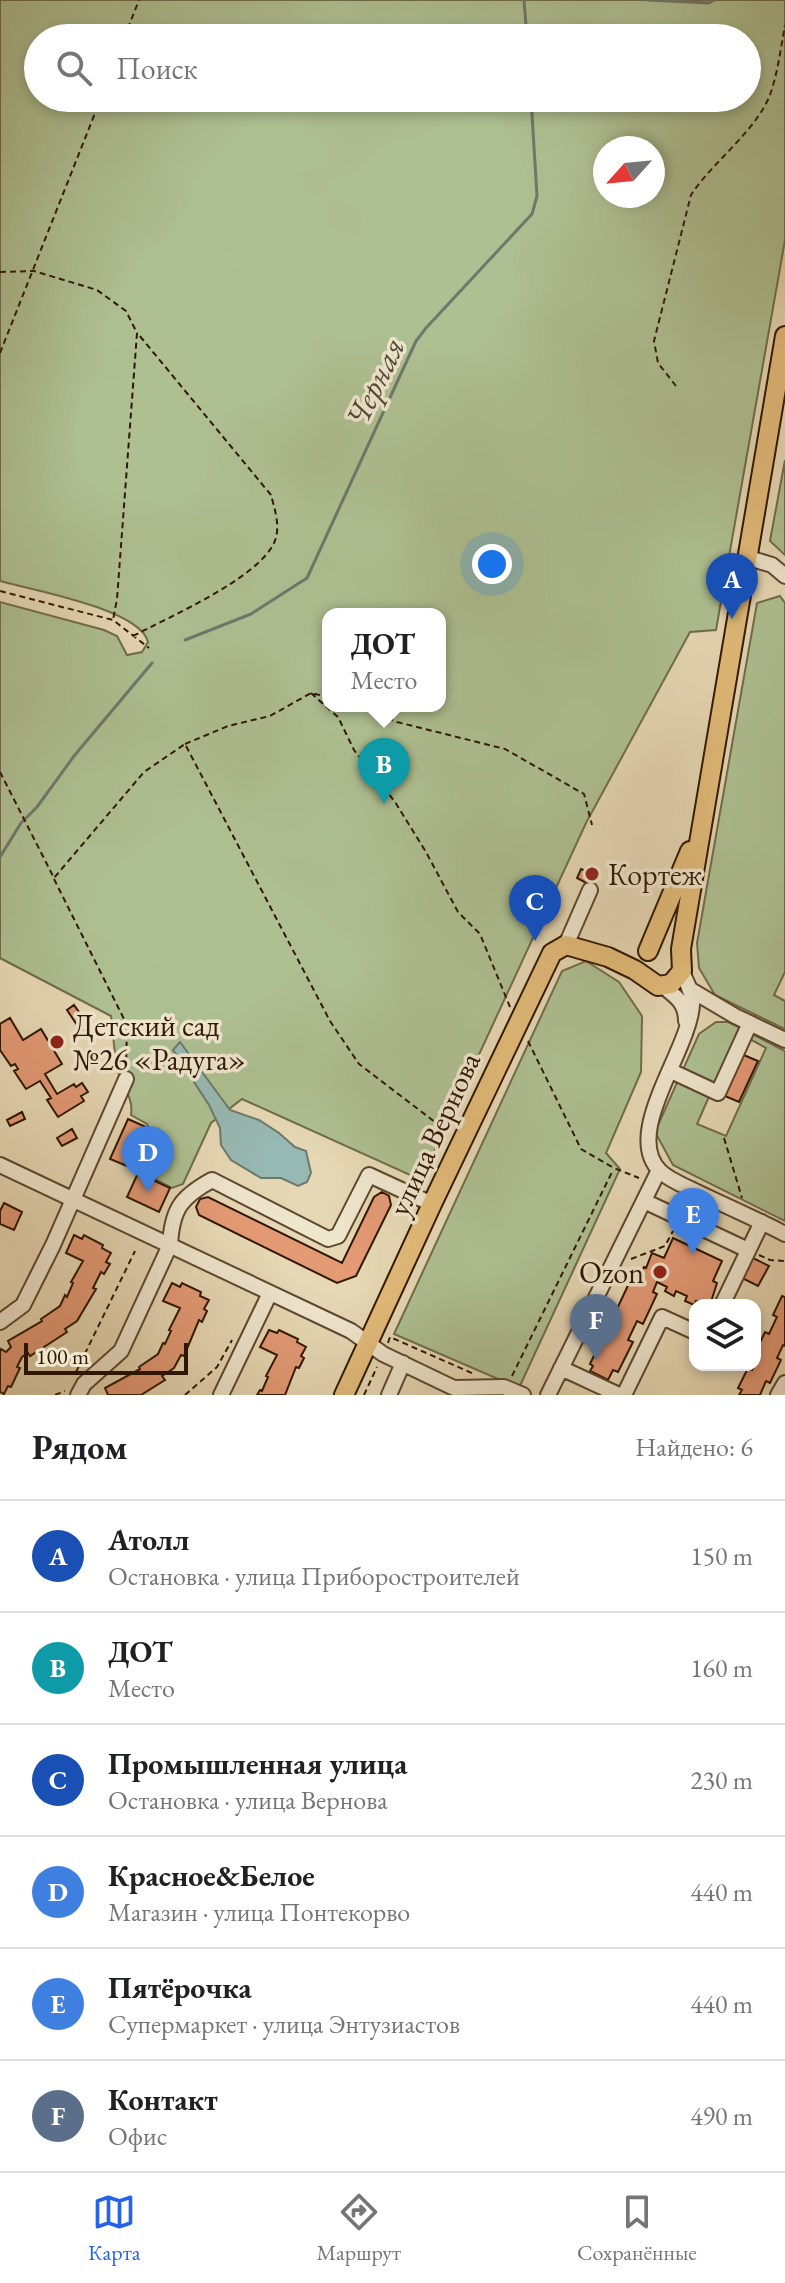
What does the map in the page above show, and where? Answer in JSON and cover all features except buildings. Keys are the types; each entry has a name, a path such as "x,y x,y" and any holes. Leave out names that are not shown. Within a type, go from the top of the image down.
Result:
{"main road":[{"path":"566,945 608,957 645,976 653,984 664,987 678,979 785,336"},
{"path":"645,976 642,963 702,823"},
{"name":"улица Вернова","path":"344,1395 552,953 566,945"},
{"path":"608,957 628,959 661,946 670,947 682,966"}],"street":[{"path":"749,558 772,565 785,576"},
{"path":"566,945 590,890"},
{"path":"682,966 693,1004 687,1032 646,1133 648,1150 659,1170 785,1234"},
{"path":"664,987 685,1008 687,1032"},
{"path":"691,990 785,1040"},
{"path":"671,1071 718,1093 750,1023"},
{"path":"0,1322 23,1305 126,1079"},
{"path":"0,1165 351,1331 368,1345 456,1392 504,1387 523,1395"},
{"path":"548,1395 659,1170"},
{"path":"74,1392 121,1351 170,1245 171,1227 186,1195 212,1180 328,1239 338,1236 369,1175 432,1204"},
{"path":"644,1201 748,1250"},
{"path":"725,1299 762,1222"},
{"path":"221,1395 270,1293"},
{"path":"561,1368 621,1395 662,1317 689,1329"},
{"path":"389,1395 403,1363"},
{"path":"778,1395 785,1383"}],"path":[{"path":"130,24 139,0"},
{"path":"761,110 771,94 785,25"},
{"path":"0,353 96,112"},
{"path":"676,386 658,363 654,341 691,195 704,175 760,112"},
{"path":"0,272 34,271 97,290 126,311 137,333 271,495 278,520 274,543 256,564 232,583 133,636"},
{"path":"113,620 137,333"},
{"path":"0,591 113,620 149,648"},
{"path":"311,693 322,703"},
{"path":"54,878 144,772 185,744 228,726 270,716 311,693 322,696"},
{"path":"332,712 338,717 354,750 395,802 458,912 480,934 518,1022 581,1149 647,1182"},
{"path":"375,712 410,726 505,749 584,794 592,825"},
{"path":"185,744 330,1021 359,1064 448,1132"},
{"path":"0,772 127,1025 126,1079"},
{"path":"724,1138 744,1204 740,1212"},
{"path":"504,1387 516,1371 614,1168"},
{"path":"611,1266 665,1246 673,1231"},
{"path":"748,1250 770,1260 785,1261"},
{"path":"75,1375 135,1251"},
{"path":"390,1337 476,1374"},
{"path":"185,1395 217,1367 232,1340 249,1340"},
{"path":"55,1395 74,1392"}],"green space":[{"path":"0,0 785,0 785,240 716,630 690,632 586,823 421,1180 242,1099 211,1123 183,1184 172,1188 139,1171 135,1165 150,1130 147,1124 131,1115 129,1096 117,1067 111,1016 0,958 0,602 104,630 117,636 127,655 142,652 148,642 141,630 126,620 83,602 0,581"},
{"path":"785,460 785,555 770,541"},
{"path":"780,596 785,603 785,972 774,995 785,1001 785,1029 715,995 699,968 697,943 757,603"},
{"path":"586,961 619,982 642,1016 641,1072 606,1153 620,1169 519,1388 394,1334 562,971"},
{"path":"716,1022 728,1022 745,1030 718,1091 681,1074 699,1034"},
{"path":"748,1032 785,1051 785,1221 673,1165 655,1132 679,1078 711,1092 697,1124 726,1136 766,1048 746,1037"}],"water":[{"path":"180,1042 230,1110 259,1120 295,1147 306,1151 311,1173 307,1182 298,1186 281,1178 261,1178 231,1160 221,1145 220,1128 209,1105 173,1050"}],"waterway":[{"name":"Черная","path":"524,0 526,24"},
{"path":"647,0 709,3 714,0"},
{"name":"Черная","path":"185,640 251,614 307,578 416,341 532,214 537,196 532,112"},
{"name":"Черная","path":"0,857 21,823 152,663"}],"place":[{"name":"Атолл","path":"732,619"},
{"name":"ДОТ","path":"384,804"},
{"name":"Кортеж","path":"592,874"},
{"name":"Промышленная улица","path":"535,941"},
{"name":"Детский сад №26 «Радуга»","path":"57,1042"},
{"name":"Красное&Белое","path":"148,1192"},
{"name":"Пятёрочка","path":"693,1254"},
{"name":"Ozon","path":"660,1272"},
{"name":"Контакт","path":"596,1360"}]}
